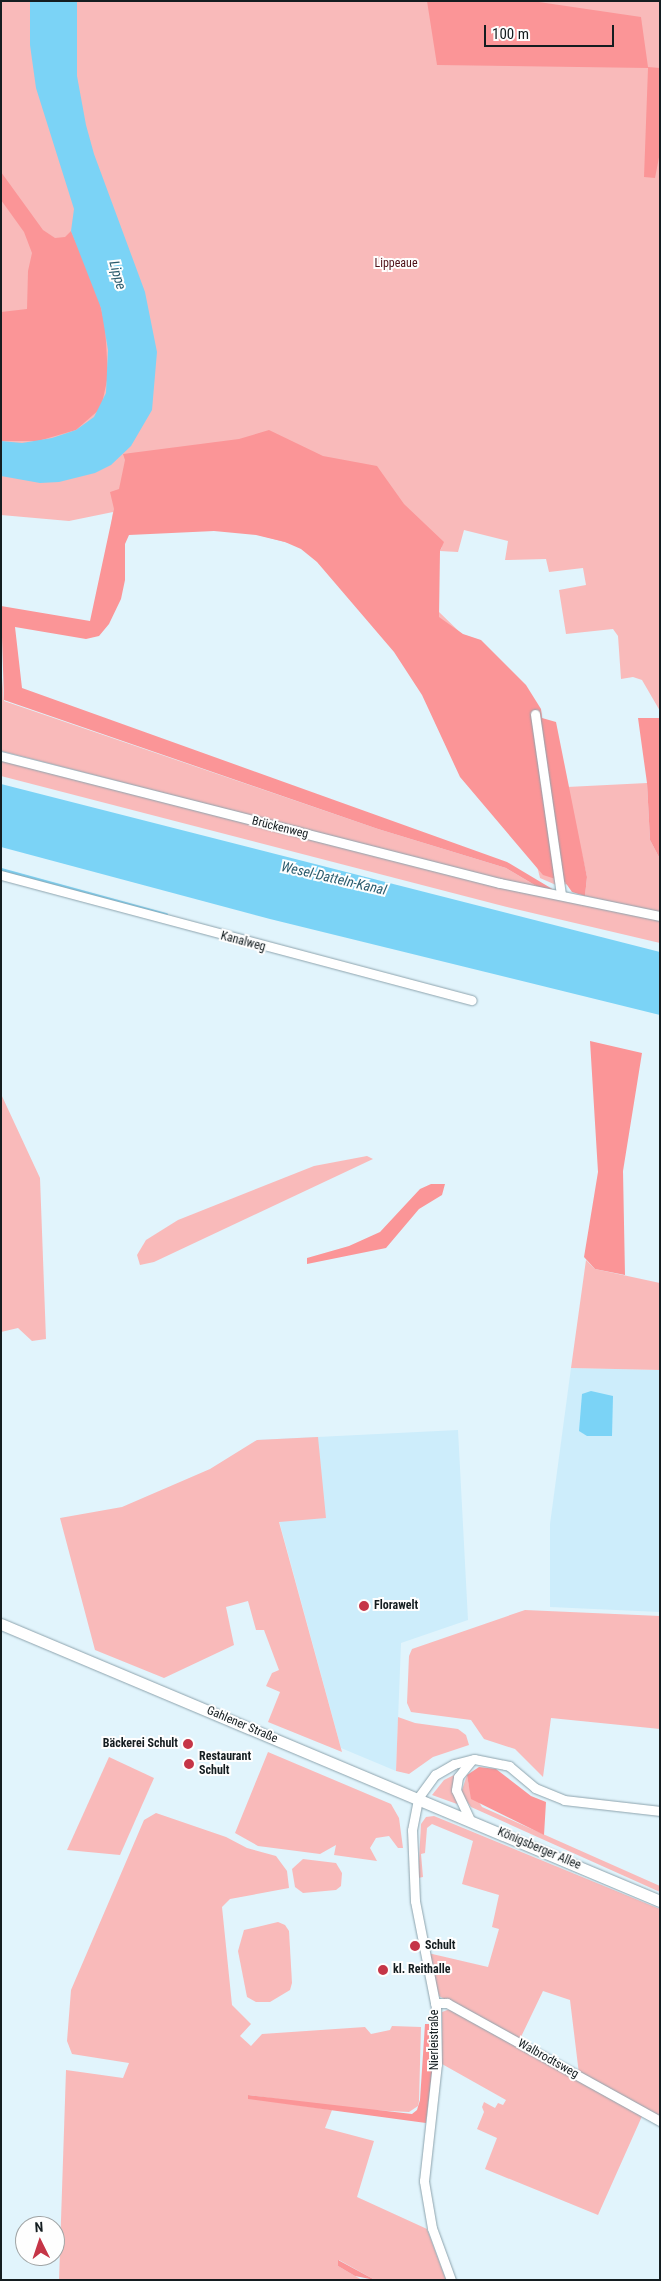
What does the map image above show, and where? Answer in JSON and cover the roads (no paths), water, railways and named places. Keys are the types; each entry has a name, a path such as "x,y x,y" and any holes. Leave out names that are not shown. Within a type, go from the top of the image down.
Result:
{"main road":[{"name":"Gahlener Straße","path":"1,1624 418,1798"},
{"name":"Königsberger Allee","path":"418,1798 660,1901"}],"street":[{"path":"536,714 561,894"},
{"name":"Brückenweg","path":"1,756 338,843 660,916"},
{"name":"Kanalweg","path":"1,876 472,1000"},
{"path":"418,1798 435,1775 454,1764 474,1758 508,1766 535,1788 564,1800 660,1811"},
{"path":"470,1820 456,1790 458,1777 474,1758"},
{"name":"Nierleistraße","path":"418,1798 412,1830 415,1901 435,2002 437,2064 424,2181 432,2228 451,2280"},
{"name":"Walbrodtsweg","path":"435,2002 447,2003 660,2122"}],"water":[{"name":"Lippe","path":"30,1 77,1 77,76 86,125 94,154 145,292 157,352 152,410 131,446 111,465 95,473 59,482 40,483 1,476 1,441 22,443 52,438 76,430 94,417 106,393 108,350 101,308 71,231 74,209 36,88 30,45"},
{"name":"Wesel-Datteln-Kanal","path":"1,784 660,952 660,1015 270,919 1,847"},
{"path":"591,1391 613,1396 612,1436 587,1436 579,1431 582,1394"}],"waterway":[{"path":"1,869 166,914"}],"place":[{"name":"Florawelt","path":"364,1606"},
{"name":"Bäckerei Schult","path":"188,1744"},
{"name":"Restaurant Schult","path":"189,1764"},
{"name":"Schult","path":"415,1946"},
{"name":"kl. Reithalle","path":"383,1970"}],"park label":[{"name":"Lippeaue","path":"396,264"}]}
